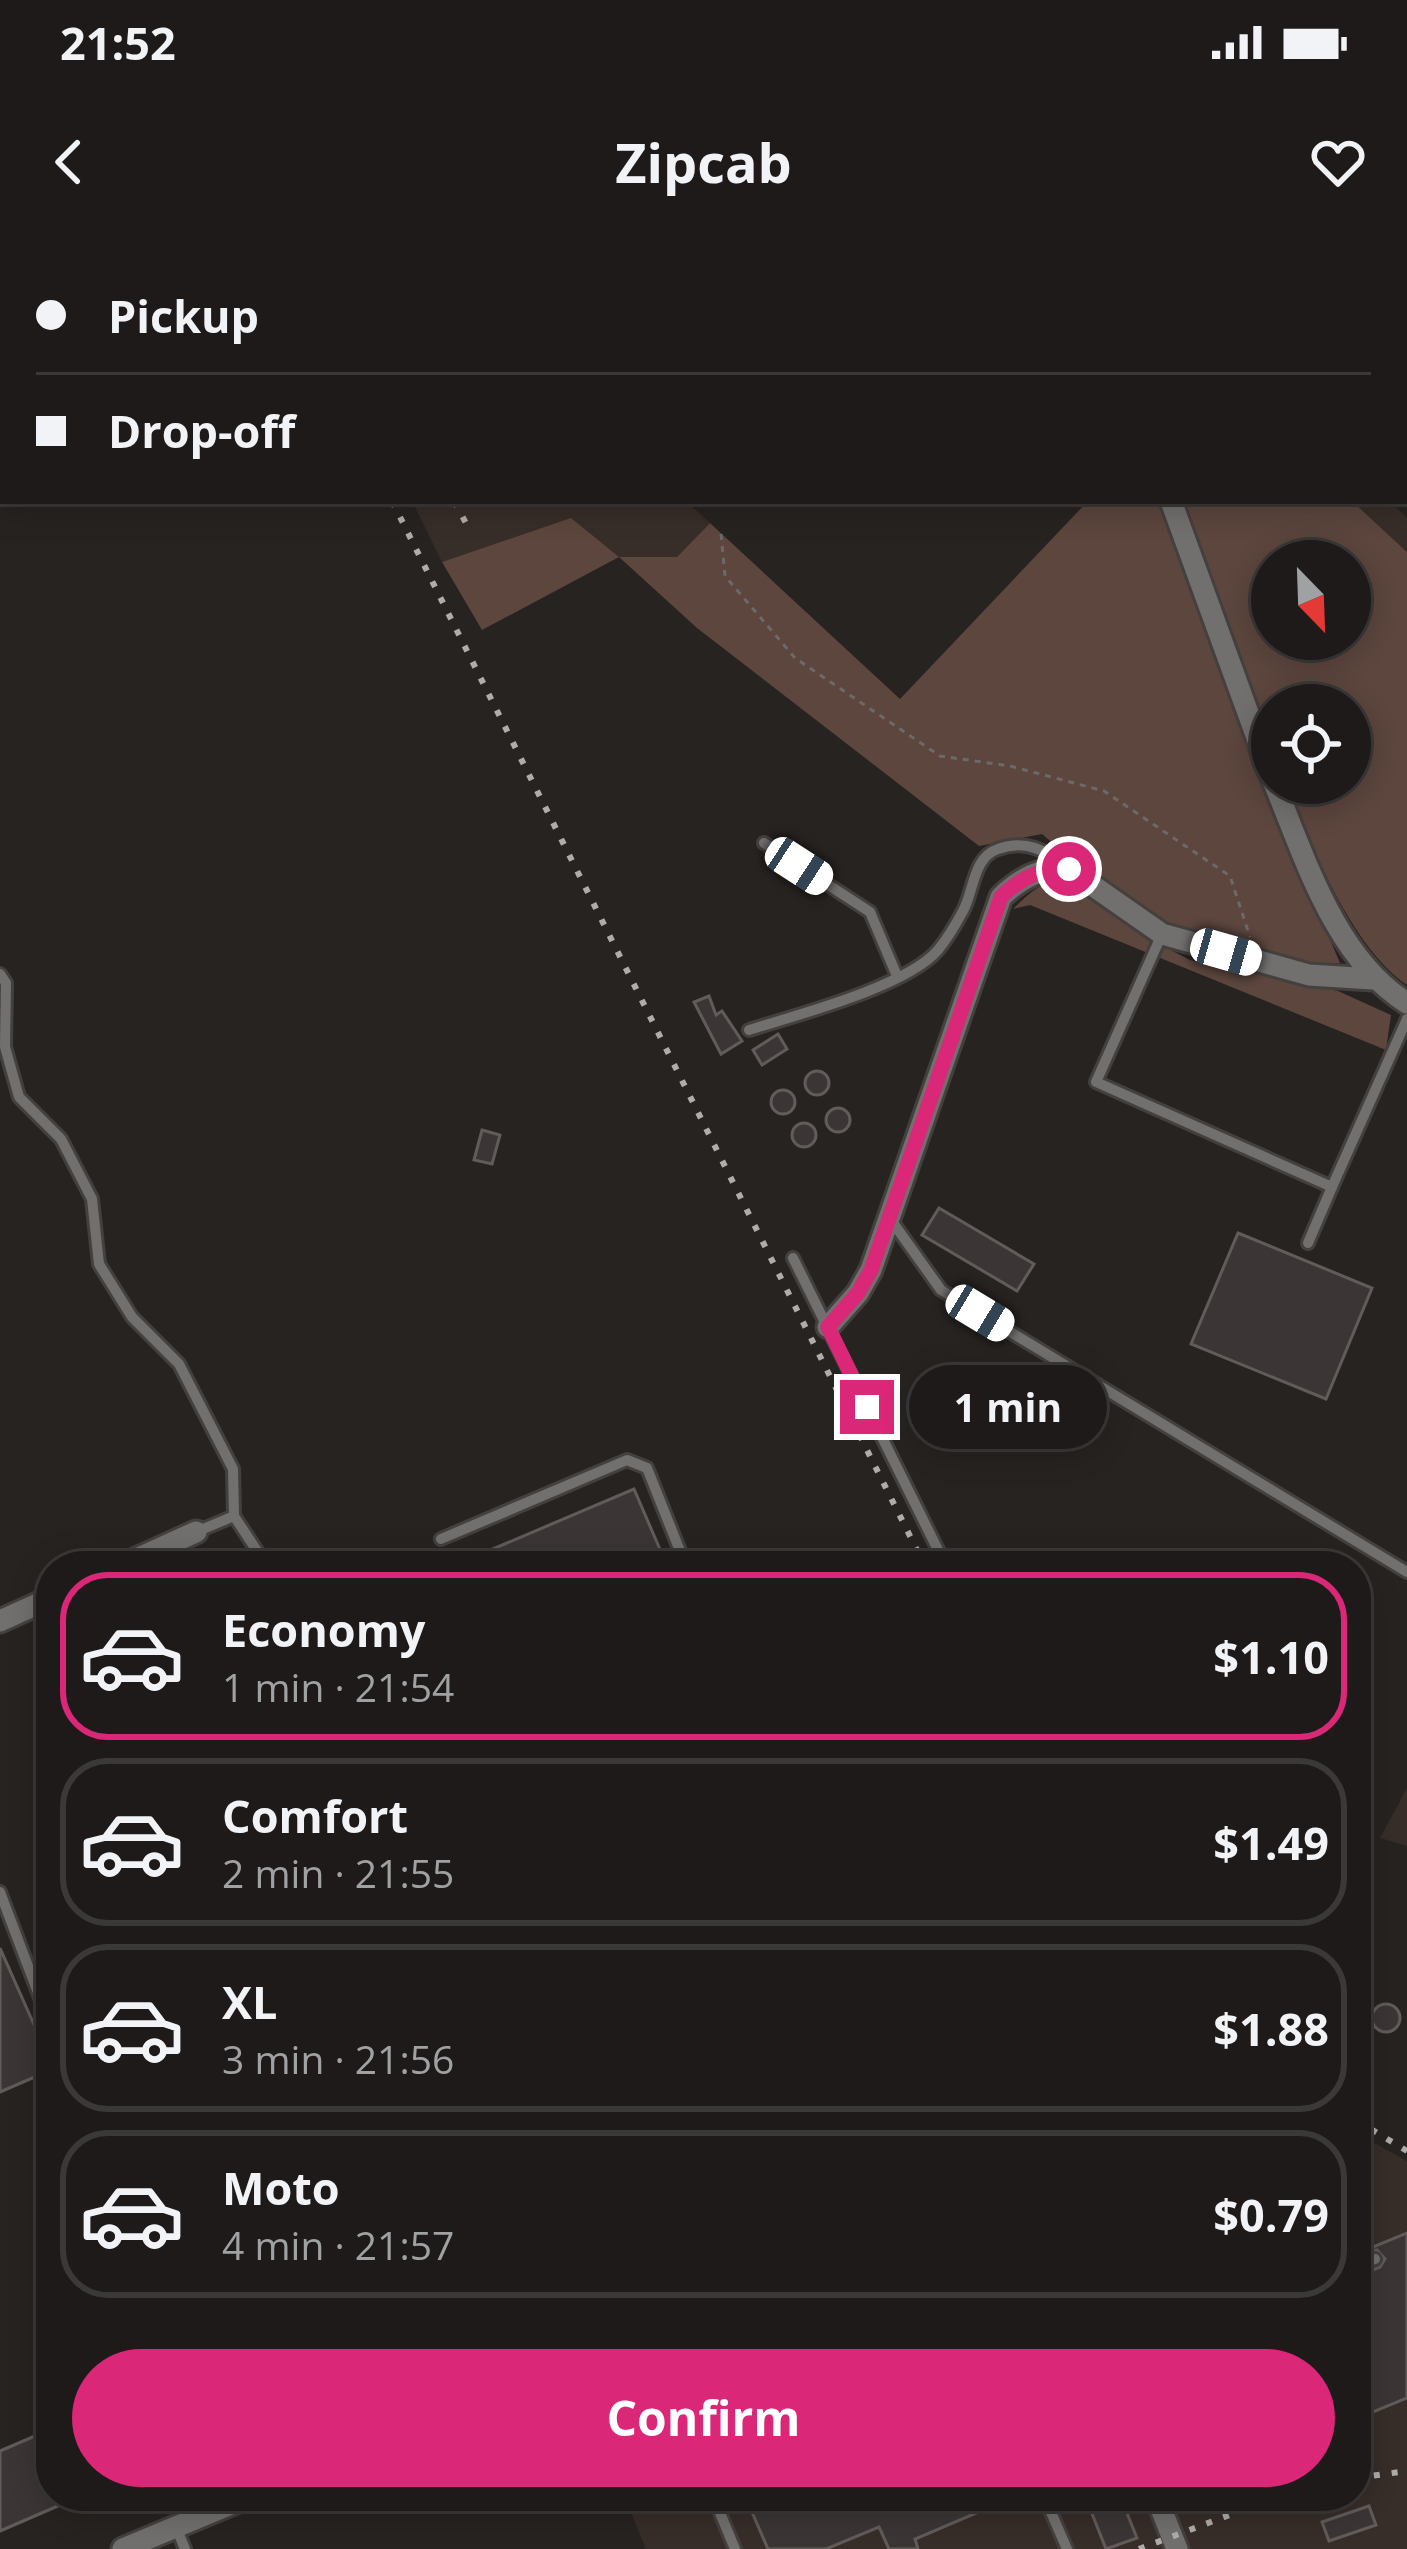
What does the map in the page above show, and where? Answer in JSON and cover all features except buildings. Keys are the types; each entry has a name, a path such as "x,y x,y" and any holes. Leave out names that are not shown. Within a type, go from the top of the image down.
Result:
{"street":[{"path":"1172,504 1251,721"},
{"path":"1283,804 1344,936 1373,979 1407,1003"},
{"path":"828,1327 871,1270 1001,897 1018,881 1069,869 1162,934 1309,975 1373,979"},
{"path":"154,1551 196,1532"},
{"path":"0,1621 36,1605"},
{"path":"123,2549 214,2511"},
{"path":"1162,2511 1177,2549"}],"lane":[{"path":"764,843 870,913 897,976"},
{"path":"749,1030 873,990 931,957 965,908 981,861 995,849 1028,844 1069,869"},
{"path":"1162,934 1096,1082 1332,1187"},
{"path":"0,974 5,983 5,1047 20,1097 61,1139 92,1199 99,1264 132,1317 179,1364 201,1406 233,1469 234,1516 257,1551"},
{"path":"1308,1244 1407,1019"},
{"path":"890,1217 941,1290 1407,1572"},
{"path":"793,1258 939,1551"},
{"path":"441,1539 627,1460 647,1468 680,1551"},
{"path":"196,1532 234,1516"},
{"path":"0,1892 36,1987"},
{"path":"1371,2261 1375,2259"},
{"path":"719,2511 735,2549"},
{"path":"1050,2511 1066,2549"},
{"path":"176,2527 185,2549"}],"path":[{"path":"721,534 725,575 795,658 940,756 1010,766 1104,791 1230,875 1258,962"}],"shaded area":[{"path":"413,504 689,504 710,523 677,557 619,557 570,519 442,562"},
{"path":"1085,504 1161,504 1251,754 1251,804 1272,804 1340,963 1300,965 1156,920 1042,834 979,846 697,628 619,557 677,557 710,523 900,699"},
{"path":"1184,504 1355,504 1407,552 1407,985 1368,946 1320,864 1294,804 1371,804 1371,684 1251,684 1251,693"},
{"path":"1355,504 1392,504 1407,518 1407,552"},
{"path":"571,518 619,557 482,630 442,562"},
{"path":"1064,878 1118,911 1149,939 1190,960 1338,991 1391,1015 1386,1050 1030,905 1013,909 1042,885"},
{"path":"1407,1788 1407,1846 1380,1838"},
{"path":"1371,2141 1407,2161 1407,2549 646,2549 630,2511 1371,2511"}],"railway":[{"path":"394,504 917,1551"},
{"path":"456,504 467,525"},
{"path":"1371,2129 1407,2151"},
{"path":"1371,2476 1407,2471"},
{"path":"1139,2549 1240,2511"}],"route":[{"path":"867,1407 828,1327 871,1270 1001,897 1018,881 1054,868 1069,869"}]}
